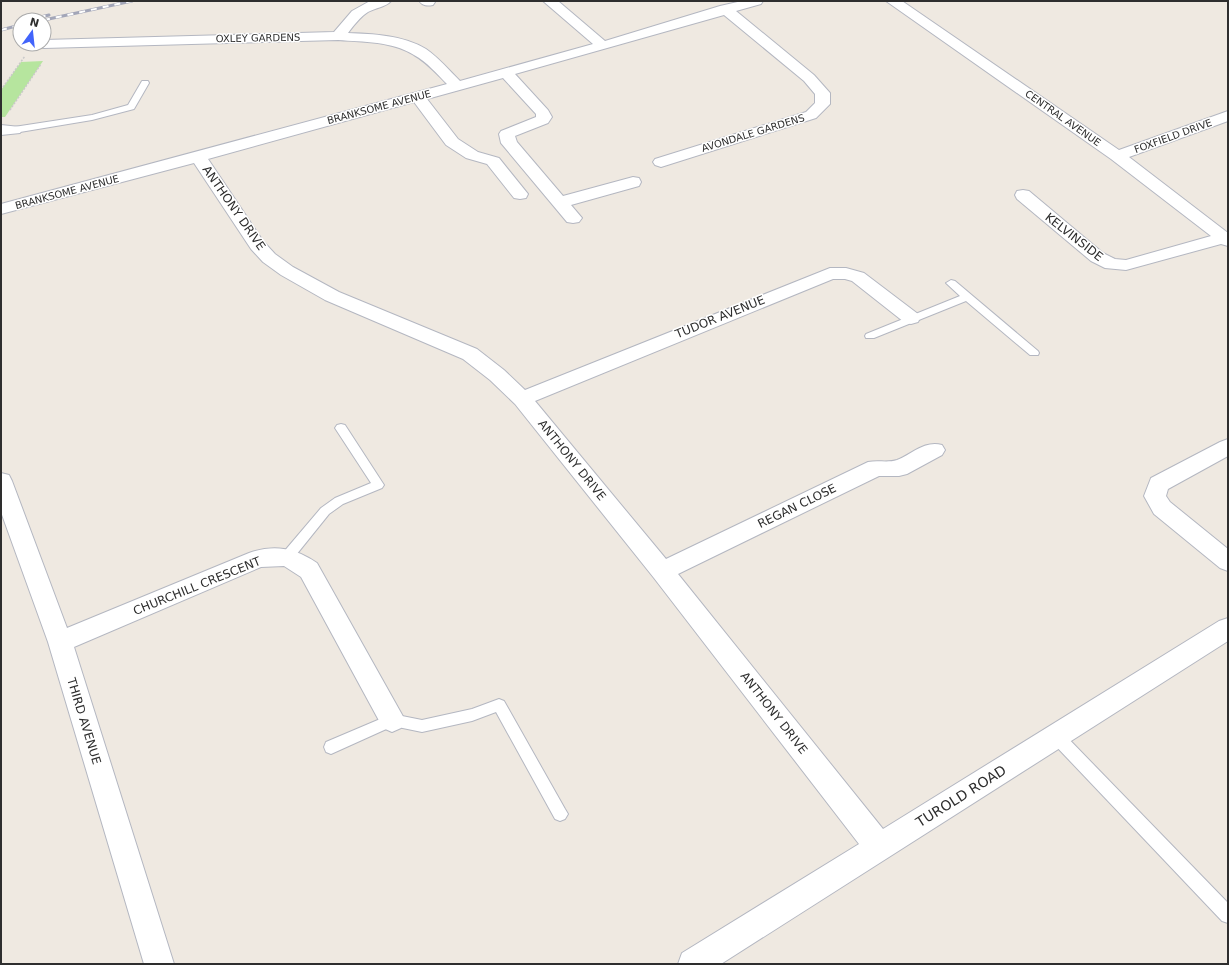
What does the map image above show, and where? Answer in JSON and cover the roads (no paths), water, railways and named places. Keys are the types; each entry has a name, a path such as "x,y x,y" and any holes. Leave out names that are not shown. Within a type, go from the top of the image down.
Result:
{"street":[{"path":"338,36 356,13 366,7 384,1"},
{"path":"550,1 603,46"},
{"name":"BRANKSOME AVENUE","path":"1,209 506,73 756,1"},
{"name":"CENTRAL AVENUE","path":"893,1 1117,156 1226,239"},
{"name":"AVONDALE GARDENS","path":"661,162 811,115 822,104 823,93 810,78 725,9"},
{"name":"OXLEY GARDENS","path":"52,43 338,36 389,42 419,51 430,59 457,86"},
{"path":"506,73 543,113 544,117 543,120 512,131 507,134 506,137 509,143 561,202 573,218"},
{"path":"418,97 452,142 472,155 492,161 520,194"},
{"name":"FOXFIELD DRIVE","path":"1117,156 1228,116"},
{"name":"ANTHONY DRIVE","path":"198,157 257,245 281,267 308,284 332,296 470,354 489,367 522,399 662,571 879,847"},
{"path":"561,202 633,182"},
{"name":"KELVINSIDE","path":"1022,195 1097,257 1111,264 1126,265 1226,239"},
{"name":"TUDOR AVENUE","path":"522,399 830,274 846,273 858,276 911,318"},
{"path":"1228,447 1159,484 1155,496 1162,508 1228,562"},
{"name":"REGAN CLOSE","path":"662,571 876,468 899,468 934,450"},
{"name":"THIRD AVENUE","path":"1,481 60,642 159,964"},
{"name":"CHURCHILL CRESCENT","path":"60,642 258,559 268,557 287,558 295,560 309,570 392,720"},
{"name":"TUROLD ROAD","path":"700,962 879,847 1228,628"}],"lane":[{"path":"8,130 92,117 131,107 145,83"},
{"path":"951,283 1034,353"},
{"path":"870,336 911,318 966,297"},
{"path":"287,558 325,511 339,501 378,485 341,428"},
{"path":"331,747 392,720 422,726 472,715 499,705 560,814"},
{"path":"1056,736 1228,915"}],"railway":[{"path":"52,18 132,1"},
{"path":"1,30 12,27"}]}
